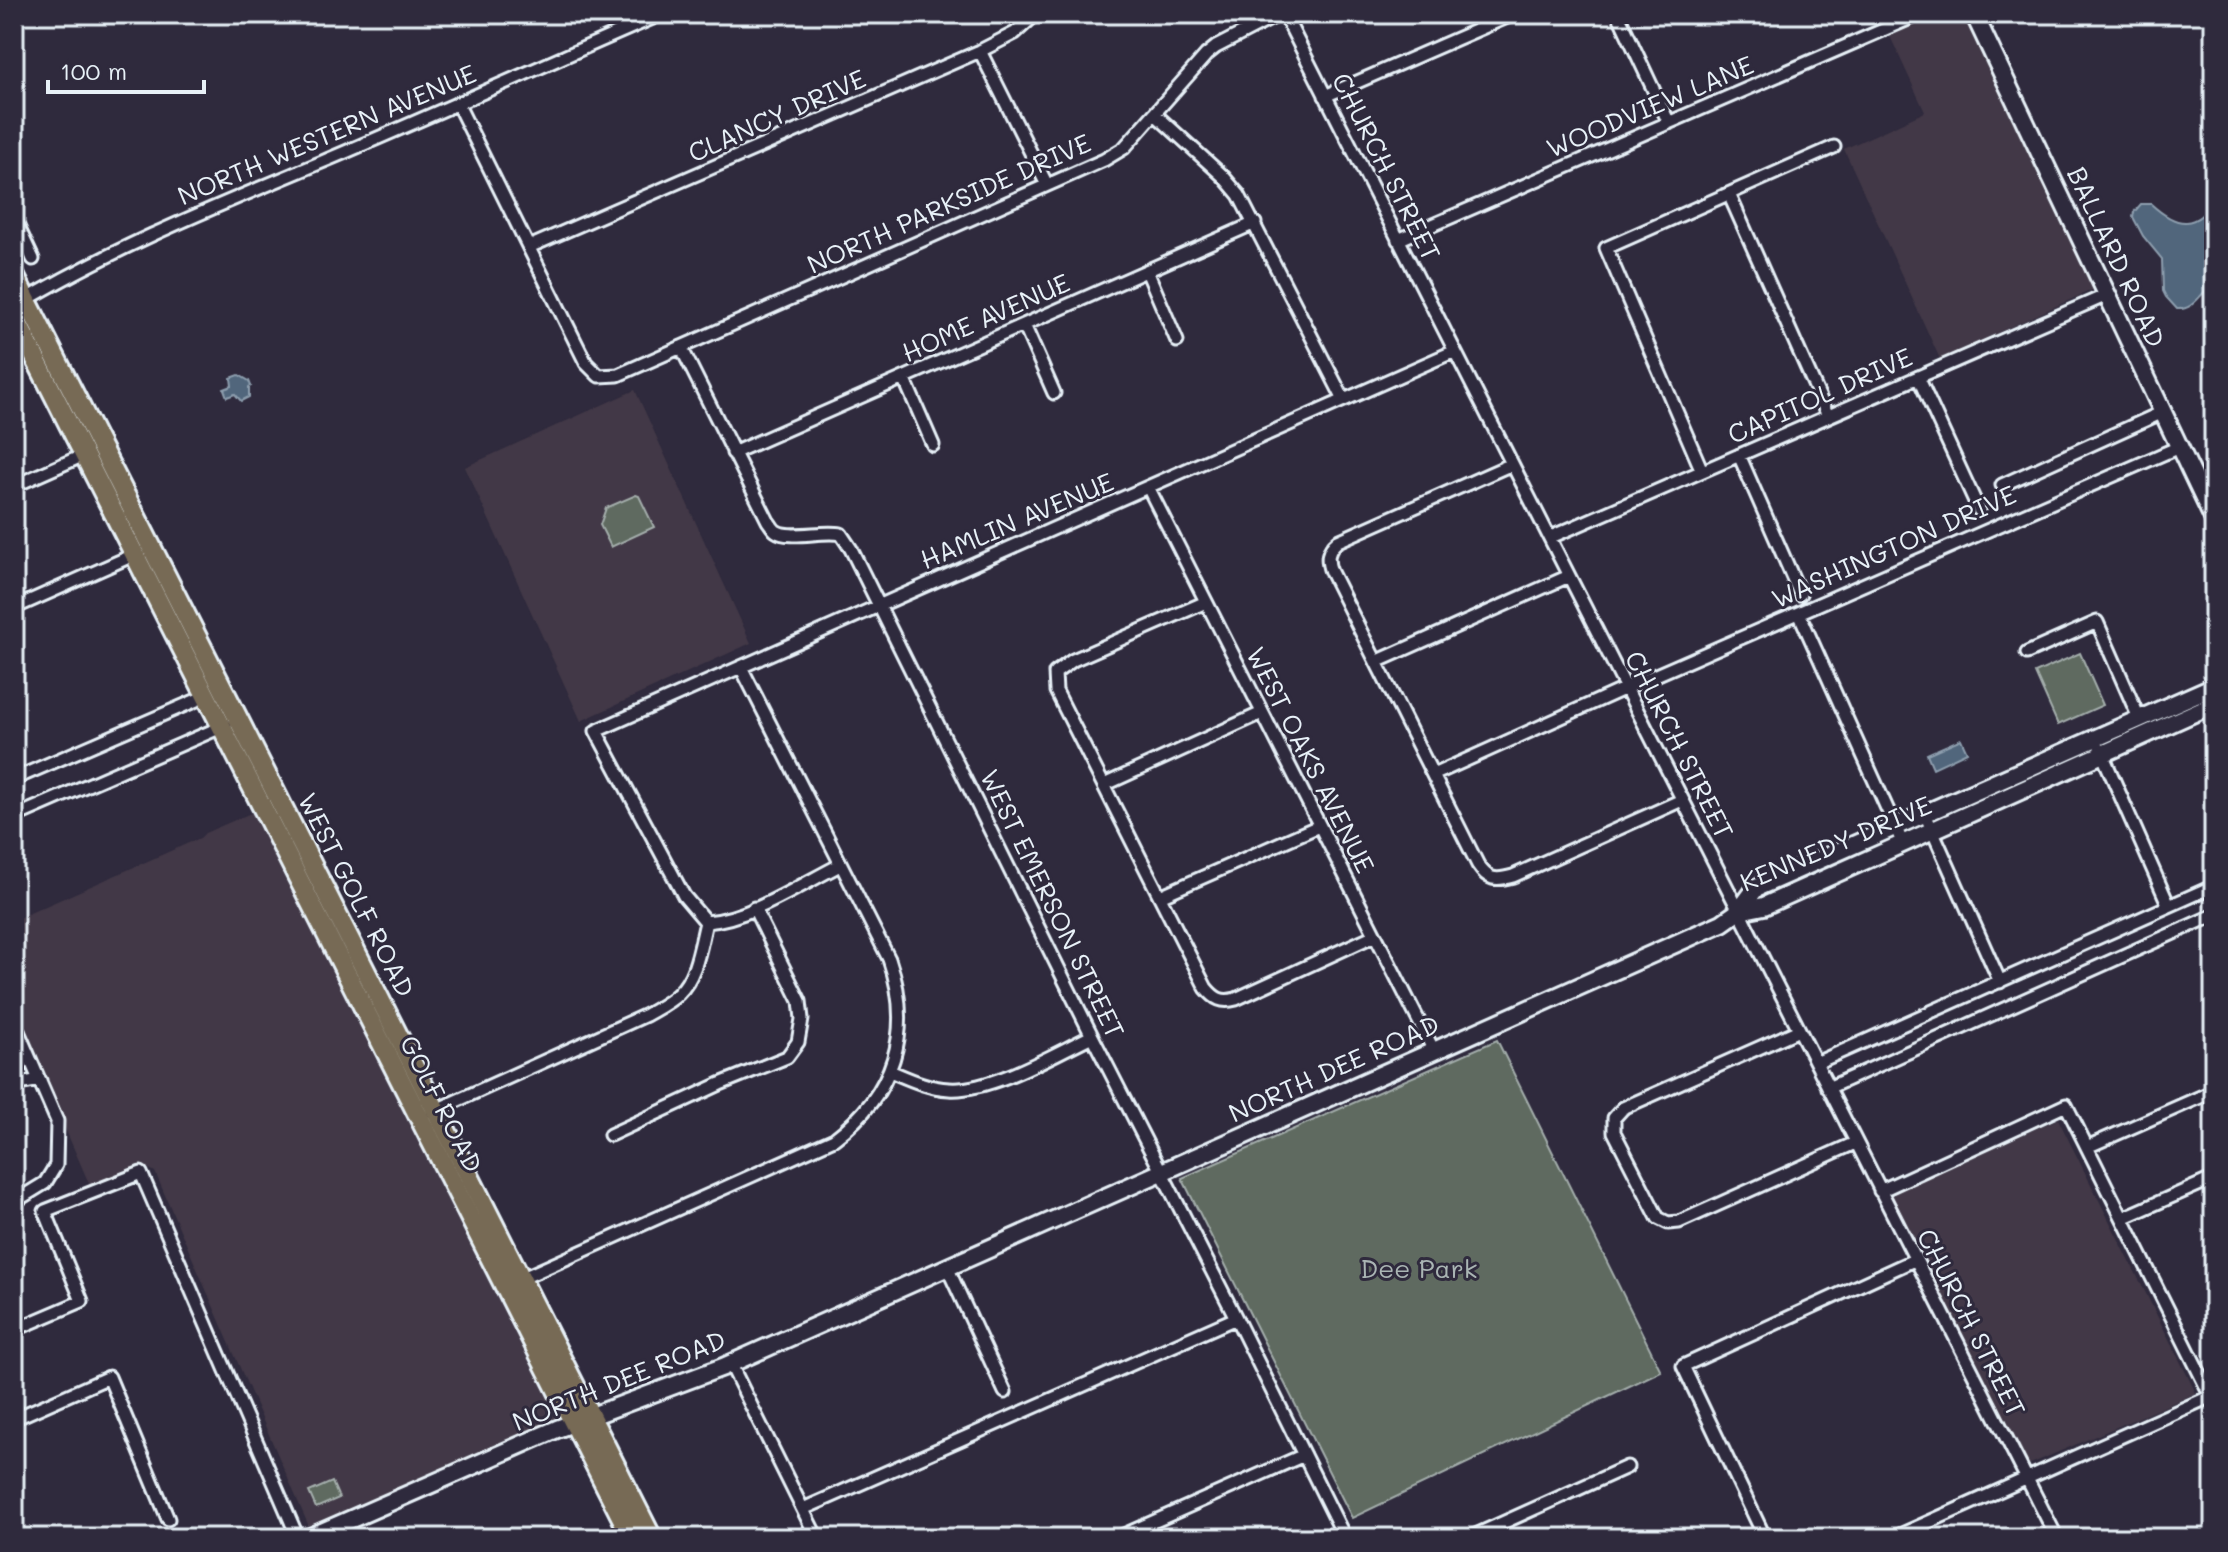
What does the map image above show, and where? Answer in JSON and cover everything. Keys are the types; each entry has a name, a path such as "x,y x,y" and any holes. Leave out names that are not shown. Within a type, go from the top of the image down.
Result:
{"main road":[{"name":"WEST GOLF ROAD","path":"14,275 20,303 143,552 582,1420 632,1538"},
{"name":"WEST GOLF ROAD","path":"14,316 84,455 143,552 206,696 230,723 343,966"},
{"name":"GOLF ROAD","path":"343,966 427,1114 472,1222"},
{"name":"WEST GOLF ROAD","path":"472,1222 513,1283"},
{"name":"WEST GOLF ROAD","path":"582,1420 652,1538"}],"street":[{"name":"NORTH WESTERN AVENUE","path":"20,303 182,221 662,14"},
{"name":"CLANCY DRIVE","path":"529,247 980,51 1015,33 1036,14"},
{"name":"CHURCH STREET","path":"1282,14 1551,537 2057,1538"},
{"name":"NORTH PARKSIDE DRIVE","path":"529,247 586,363 599,376 618,375 1114,155 1124,148 1206,55 1282,14"},
{"path":"1325,96 1514,14"},
{"path":"1618,14 1669,123"},
{"name":"WOODVIEW LANE","path":"1398,240 1920,14"},
{"name":"BALLARD ROAD","path":"1974,14 2214,520"},
{"path":"980,51 1047,185"},
{"path":"457,103 529,247"},
{"path":"1155,114 1223,176 1239,195 1344,400"},
{"path":"1702,471 1606,248 1834,147"},
{"path":"1729,194 1828,416"},
{"path":"14,218 33,259"},
{"name":"HOME AVENUE","path":"733,453 1255,223"},
{"path":"1147,271 1177,341"},
{"name":"CAPITOL DRIVE","path":"1551,537 2107,295"},
{"path":"1024,325 1054,393"},
{"name":"WEST EMERSON STREET","path":"681,347 774,530 781,534 841,534 851,549 1345,1538"},
{"name":"HAMLIN AVENUE","path":"706,922 684,896 596,731 1455,351"},
{"path":"1918,377 1979,510"},
{"path":"904,378 933,445"},
{"path":"2002,485 2163,412"},
{"name":"WASHINGTON DRIVE","path":"1433,775 2179,447"},
{"path":"14,486 84,455"},
{"path":"1739,455 1800,594"},
{"path":"1512,464 1338,541 1327,554 1331,572 1478,865 1485,875 1492,878 1513,876 1682,800"},
{"path":"2198,486 2214,478"},
{"name":"WEST OAKS AVENUE","path":"1148,487 1434,1051"},
{"path":"14,608 143,552"},
{"path":"1376,662 1569,576"},
{"path":"1206,602 1073,660 1055,673 1056,691 1206,988 1219,1000 1236,999 1375,935"},
{"path":"1799,613 1903,844"},
{"path":"2027,653 2097,622 2139,718"},
{"path":"513,1283 834,1139 872,1104 890,1071 899,1021 896,979 889,959 741,667"},
{"name":"KENNEDY DRIVE","path":"1739,911 1764,906 1932,831 2098,746 2139,718 2214,686"},
{"path":"14,779 206,696"},
{"name":"KENNEDY DRIVE","path":"1739,911 1756,888 1925,814 2214,704"},
{"path":"1104,785 1262,713"},
{"path":"14,817 230,723"},
{"path":"2098,746 2169,906"},
{"path":"1925,814 2000,982"},
{"path":"1160,896 1319,826"},
{"path":"427,1114 646,1015 678,994 689,980 706,922 734,917 840,865"},
{"path":"1816,1063 2214,886"},
{"path":"610,1135 787,1057 798,1042 802,1019 800,1001 754,908"},
{"name":"NORTH DEE ROAD","path":"308,1538 582,1420 730,1363 1722,923 1739,911"},
{"path":"1828,1088 2214,915"},
{"path":"14,1202 45,1183 56,1165 57,1121 15,1029"},
{"path":"1799,1030 1623,1108 1614,1118 1614,1132 1658,1218 1668,1223 1679,1222 1855,1143"},
{"path":"890,1071 931,1086 965,1089 1003,1078 1092,1036"},
{"path":"14,1085 40,1080"},
{"path":"2087,1147 2214,1091"},
{"path":"1880,1191 2066,1105 2213,1395 1893,1538"},
{"path":"14,1330 82,1301 45,1211 141,1173 298,1538"},
{"path":"2123,1218 2214,1178"},
{"path":"1765,1538 1683,1366 1914,1260"},
{"path":"947,1267 1005,1392"},
{"path":"803,1509 1236,1318"},
{"path":"730,1363 817,1538"},
{"path":"14,1419 109,1377 168,1519"},
{"path":"1117,1538 1304,1455"},
{"path":"1469,1538 1627,1467"}],"shaded area":[{"path":"1939,14 1969,14 2094,289 1940,359 1844,149 1925,112 1890,36"},
{"path":"635,390 751,643 581,721 465,467"},
{"path":"253,804 558,1410 555,1419 550,1422 310,1529 155,1172 148,1168 140,1169 91,1188 14,1011 14,920 200,838 251,813"},
{"path":"2058,1119 2196,1393 2028,1465 1891,1192"}],"green space":[{"path":"636,495 654,527 611,547 600,525 606,508"},
{"path":"2080,653 2103,705 2058,725 2035,673"},
{"name":"Dee Park","path":"1497,1040 1661,1371 1352,1518 1182,1178"},
{"path":"332,1482 339,1498 316,1508 309,1492"}],"water":[{"path":"2214,198 2214,285 2189,307 2177,309 2163,291 2162,259 2143,236 2133,217 2134,212 2141,204 2151,204 2169,217 2186,222 2200,216"},
{"path":"239,375 251,386 249,397 241,401 235,394 227,397 224,389 232,386 231,378"},
{"path":"1961,739 1967,752 1933,768 1927,754"}]}
